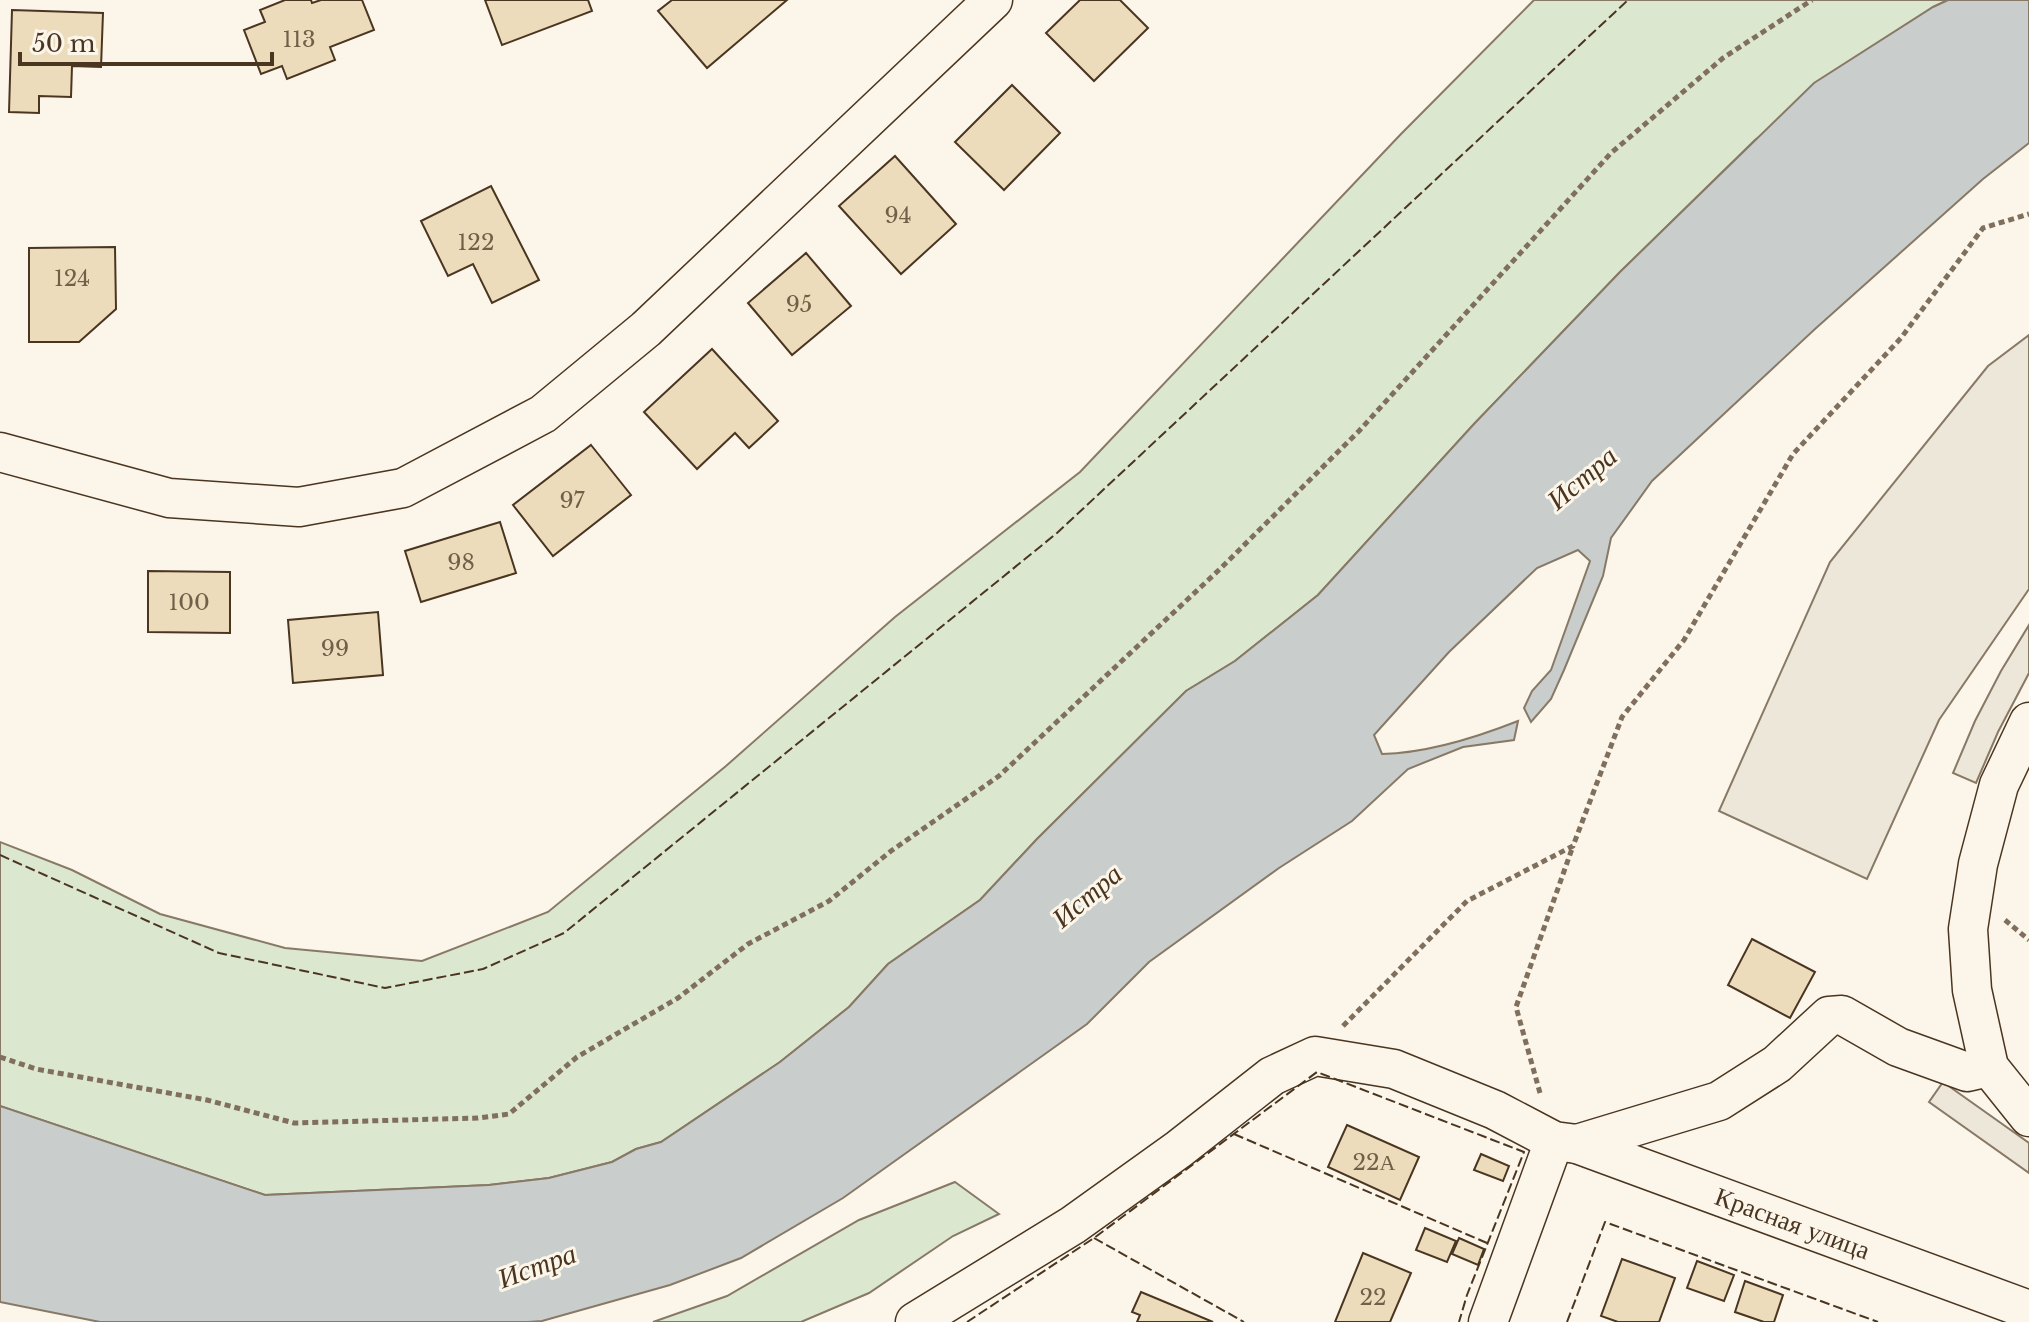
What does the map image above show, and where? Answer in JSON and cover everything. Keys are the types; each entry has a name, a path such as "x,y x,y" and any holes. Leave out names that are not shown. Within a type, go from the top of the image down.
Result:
{"street":[{"path":"0,452 169,498 299,507 403,488 543,414 646,329 993,0"},
{"path":"2029,722 1999,785 1978,864 1968,929 1972,990 1989,1067 2029,1117"},
{"path":"1488,1322 1566,1142 1719,1101 1777,1064 1829,1016 1842,1015 1898,1047 1967,1072 1989,1067"},
{"path":"915,1322 1073,1225 1179,1149 1272,1076 1315,1056"},
{"name":"Красная улица","path":"1315,1056 1350,1059 1394,1069 1566,1142 2029,1310"}],"path":[{"path":"0,1057 36,1069 207,1100 294,1123 478,1118 509,1114 577,1057 678,998 748,944 829,901 891,851 999,776 1220,569 1359,431 1611,153 1723,58 1812,0"},
{"path":"1566,1142 1516,1007 1622,717 1684,640 1793,454 1901,338 1983,228 2029,214"},
{"path":"1315,1056 1467,901 1573,846"}],"green space":[{"path":"1534,0 1948,0 1933,7 1755,140 1620,272 1474,424 1318,595 1235,661 1186,691 980,900 888,964 849,1007 780,1062 661,1142 636,1149 612,1162 549,1178 489,1185 265,1195 0,1106 0,842 72,870 160,914 285,948 422,961 548,912 726,766 895,617 1080,472 1401,134"},
{"path":"955,1182 999,1214 953,1236 869,1293 801,1322 653,1322 727,1296 859,1220"}],"shaded area":[{"path":"2029,335 2029,589 1939,720 1867,879 1719,811 1830,562 1988,366"},
{"path":"2029,625 2029,673 1976,783 1953,773 1975,721"},
{"path":"1943,1082 2029,1143 2029,1173 1929,1102"}],"water":[{"name":"Истра","path":"1948,0 2029,0 2029,143 1983,179 1815,329 1652,481 1611,538 1603,576 1564,670 1551,699 1531,722 1524,708 1532,691 1551,670 1590,561 1578,550 1537,568 1449,652 1374,735 1382,754 1399,753 1451,744 1518,721 1514,740 1463,747 1408,769 1352,821 1279,868 1149,962 1087,1024 843,1198 741,1258 670,1285 542,1321 100,1322 0,1302 0,1106 265,1195 489,1185 549,1178 612,1162 636,1149 661,1142 780,1062 849,1007 888,964 980,900 1186,691 1235,661 1318,595 1474,424 1620,272 1814,83"}],"building":[{"path":"285,0 311,0 312,3 321,0 362,0 374,30 330,47 335,60 287,79 282,66 261,74 244,30 265,22 260,10"},
{"path":"485,0 588,0 592,11 502,45"},
{"path":"672,0 787,0 707,68 658,11"},
{"path":"1080,0 1120,0 1148,28 1094,81 1046,33"},
{"path":"12,10 103,13 101,67 72,66 71,97 39,96 39,113 9,112"},
{"path":"1012,85 1060,133 1004,190 955,142"},
{"path":"895,156 956,224 901,274 839,206"},
{"path":"491,186 539,280 492,303 473,264 448,276 421,221"},
{"path":"115,247 116,309 79,342 29,342 29,248"},
{"path":"806,253 851,306 792,355 748,303"},
{"path":"712,349 778,421 749,448 735,433 697,469 644,412"},
{"path":"591,445 631,495 553,556 513,505"},
{"path":"500,522 516,573 421,602 405,551"},
{"path":"148,571 230,572 230,633 148,632"},
{"path":"378,612 383,675 293,683 288,620"},
{"path":"1752,939 1815,972 1790,1018 1728,985"},
{"path":"1347,1125 1419,1157 1400,1200 1328,1167"},
{"path":"1481,1154 1509,1166 1503,1181 1474,1170"},
{"path":"1425,1228 1456,1241 1447,1262 1416,1250"},
{"path":"1459,1238 1484,1249 1478,1265 1452,1254"},
{"path":"1363,1253 1411,1273 1390,1322 1335,1322"},
{"path":"1622,1259 1675,1278 1659,1322 1618,1322 1601,1316"},
{"path":"1697,1261 1734,1275 1724,1301 1687,1288"},
{"path":"1745,1281 1783,1295 1774,1322 1764,1322 1735,1312"},
{"path":"1141,1292 1213,1322 1137,1322 1140,1315 1132,1312"}],"fence":[{"path":"0,855 219,953 385,988 483,969 564,933 1057,533 1628,0"},
{"path":"967,1322 1094,1238 1317,1072 1524,1152 1459,1322"},
{"path":"1234,1134 1487,1243"},
{"path":"1567,1322 1605,1222 1878,1322"},
{"path":"1094,1238 1244,1322"}]}
